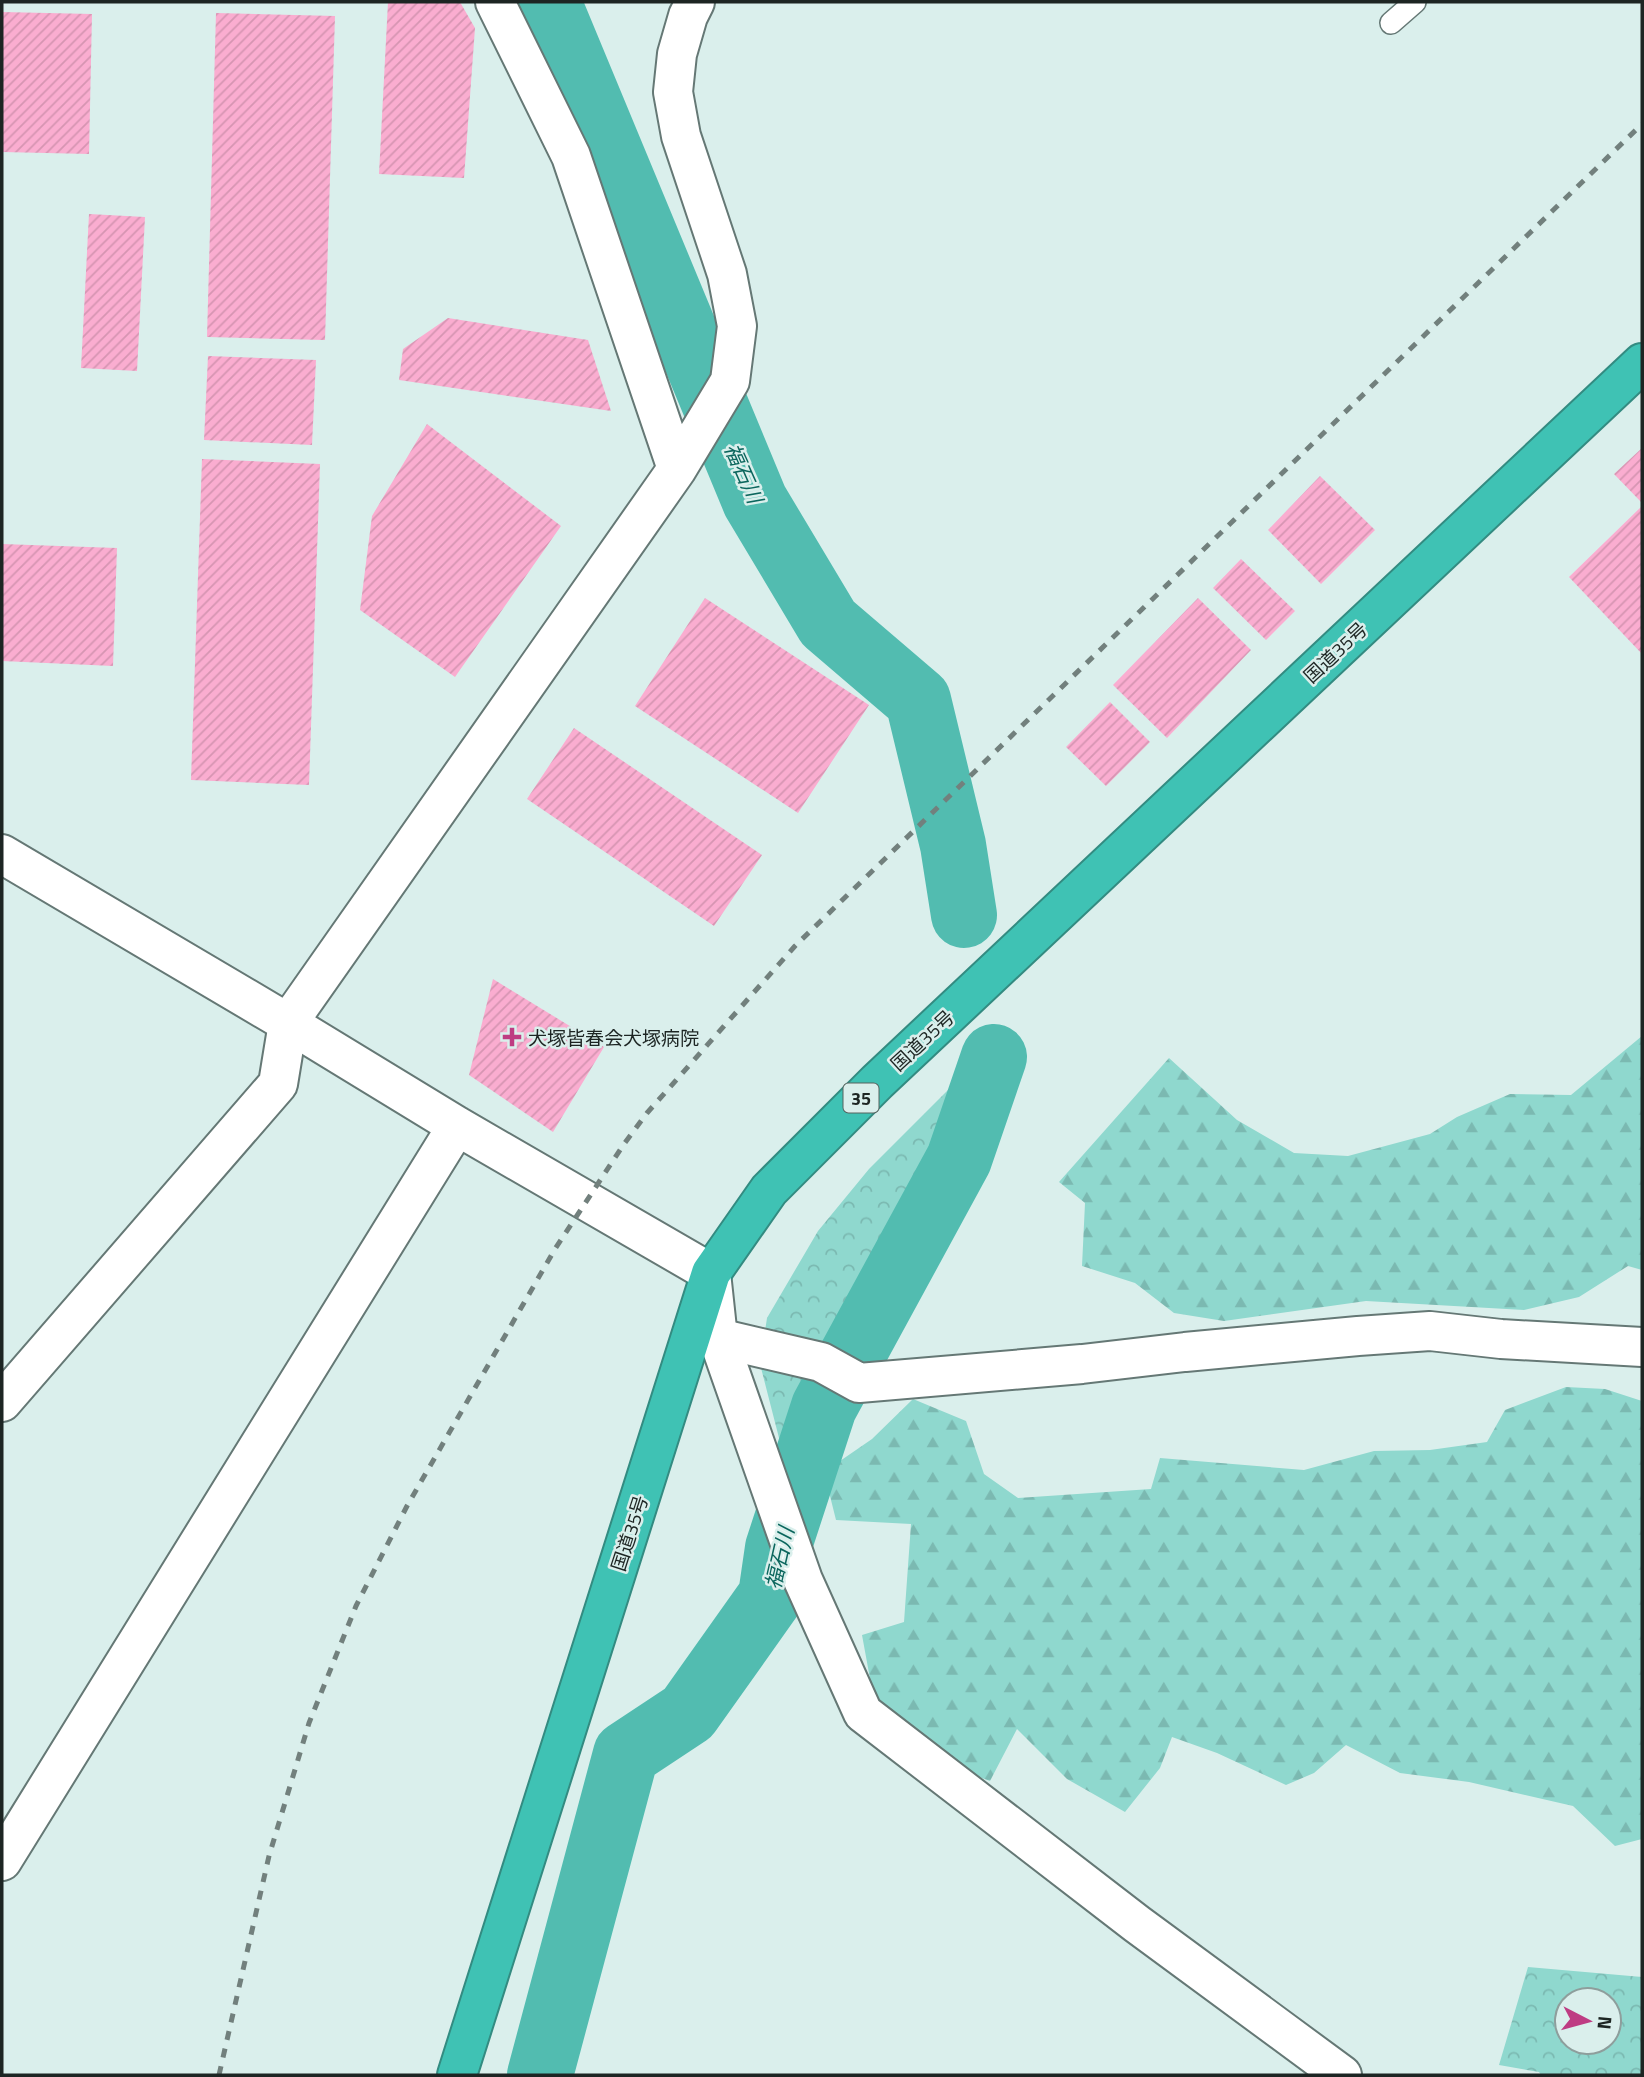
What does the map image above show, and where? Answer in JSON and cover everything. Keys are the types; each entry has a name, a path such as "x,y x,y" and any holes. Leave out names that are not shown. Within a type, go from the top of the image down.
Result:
{"highway":[{"name":"国道35号","path":"457,2075 711,1273 769,1190 877,1083 1642,363"}],"street":[{"path":"495,2 571,156 678,467"},
{"path":"2,1402 278,1084 288,1023 678,467 730,381 737,326 727,274 681,136 673,92 677,54 695,2"},
{"path":"2,854 457,1126 711,1273 718,1338 803,1580 863,1713 1137,1924 1342,2075"},
{"path":"2,1861 457,1126"},
{"path":"718,1338 821,1362 859,1383 1430,1331 1501,1339 1642,1347"}],"lane":[{"path":"1391,23 1415,2"}],"green space":[{"path":"1642,1036 1642,1270 1628,1266 1579,1297 1524,1310 1366,1301 1224,1321 1174,1313 1135,1283 1082,1266 1085,1203 1059,1182 1169,1058 1237,1120 1294,1153 1348,1156 1430,1134 1457,1117 1510,1094 1571,1095"},
{"path":"982,1056 991,1071 789,1446 779,1438 760,1364 767,1318 818,1231 869,1169"},
{"path":"1566,1387 1605,1389 1642,1401 1642,1839 1615,1846 1573,1806 1469,1782 1400,1773 1346,1745 1314,1773 1286,1785 1217,1753 1172,1737 1160,1768 1125,1812 1067,1779 1017,1729 990,1781 952,1767 875,1706 862,1635 904,1622 911,1524 836,1520 824,1472 872,1439 913,1399 966,1421 984,1474 1018,1498 1151,1489 1160,1458 1304,1470 1374,1451 1430,1450 1487,1442 1505,1410"},
{"path":"1528,1967 1642,1977 1642,2075 1541,2075 1539,2072 1499,2065"}],"building":[{"path":"388,2 460,2 475,28 464,178 379,174"},
{"path":"2,12 92,14 89,154 2,152"},
{"path":"216,13 335,16 325,340 207,337"},
{"path":"89,214 145,217 137,371 81,368"},
{"path":"448,318 588,340 611,411 399,380 403,349"},
{"path":"208,356 316,360 312,445 204,440"},
{"path":"427,424 561,526 455,677 360,610 372,516"},
{"path":"1642,448 1642,503 1614,474"},
{"path":"202,459 320,464 309,785 191,780"},
{"path":"1320,476 1375,530 1321,584 1268,530"},
{"path":"1642,506 1642,654 1569,577"},
{"path":"2,544 117,548 113,666 2,661"},
{"path":"1241,559 1295,611 1266,640 1213,588"},
{"path":"705,598 869,705 798,813 635,706"},
{"path":"1198,598 1251,650 1167,738 1113,685"},
{"path":"1110,702 1150,742 1106,786 1066,747"},
{"path":"574,728 762,855 714,926 527,799"},
{"path":"493,979 604,1047 553,1132 469,1075"}],"waterway":[{"name":"福石川","path":"548,2 755,501 828,623 918,700 953,845 964,915"},
{"name":"福石川","path":"540,2075 626,1754 688,1713 771,1596 778,1548 824,1407 959,1159 994,1057"}],"railway":[{"path":"219,2075 269,1856 309,1723 356,1606 407,1506 555,1249 624,1144 647,1113 795,946 1642,124"}],"place":[{"name":"犬塚皆春会犬塚病院","path":"512,1037"}]}
